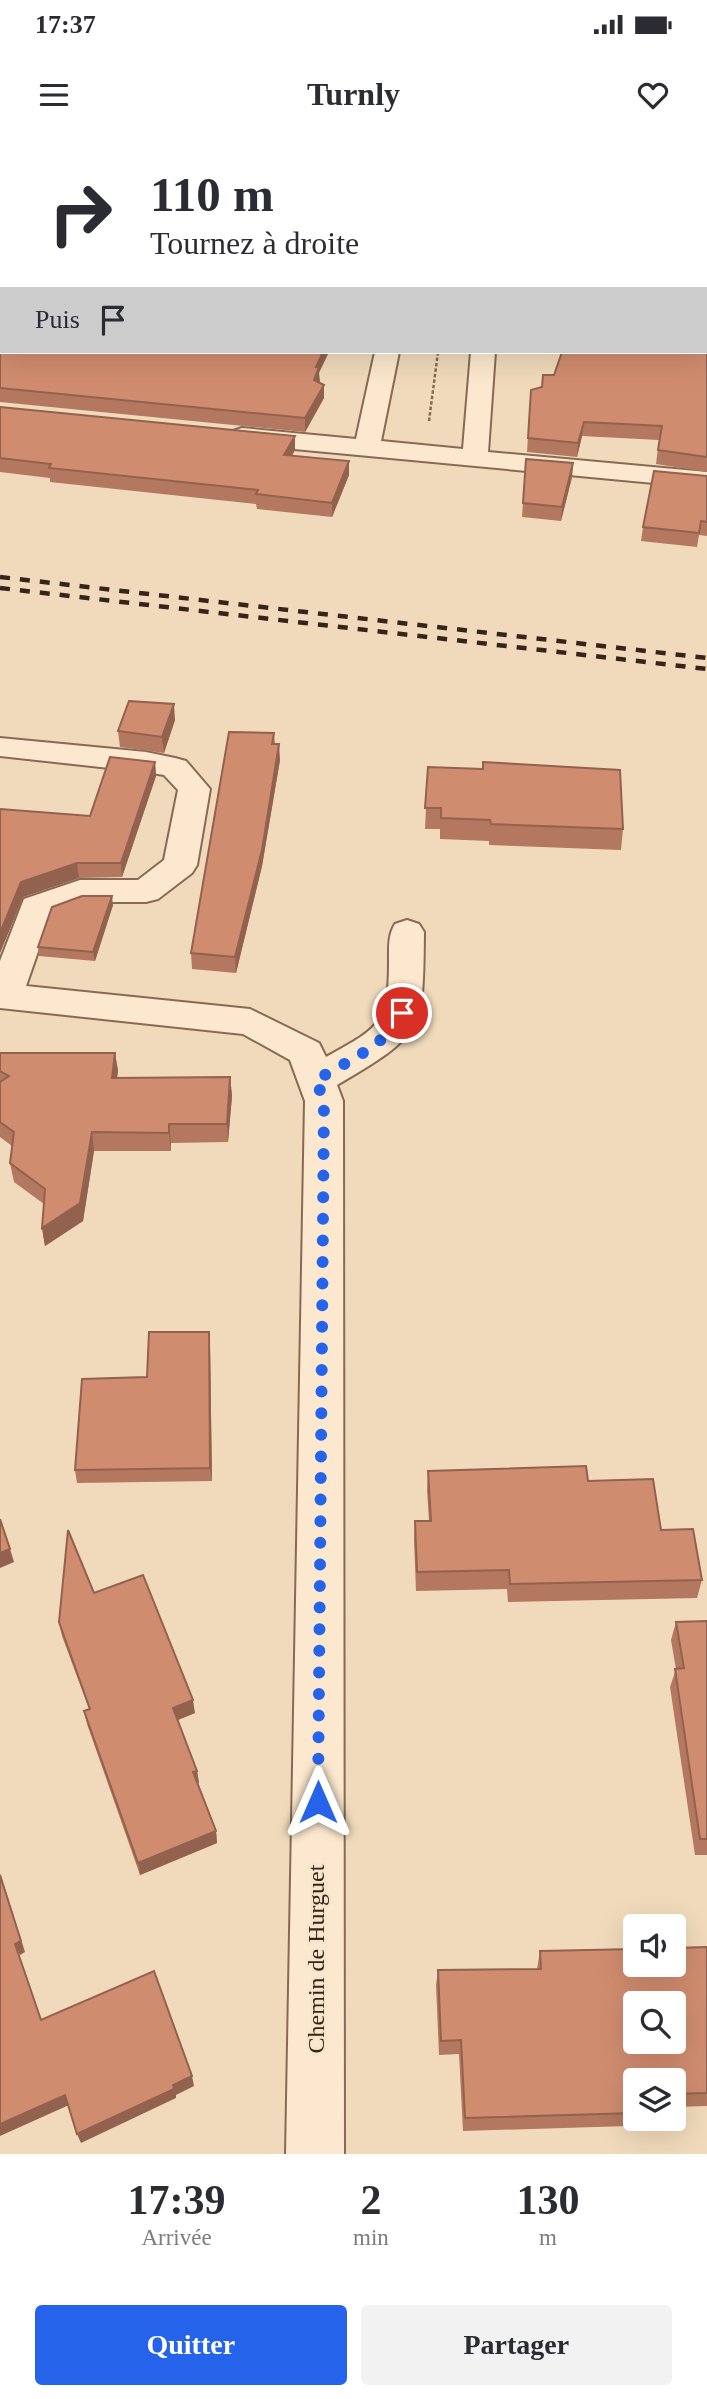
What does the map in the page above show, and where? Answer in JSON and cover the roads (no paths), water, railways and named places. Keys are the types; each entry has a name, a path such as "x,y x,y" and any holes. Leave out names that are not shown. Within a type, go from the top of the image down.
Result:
{"street":[{"path":"367,449 386,359"},
{"path":"475,457 481,360"},
{"path":"217,434 707,480"},
{"path":"0,747 146,762 174,768 194,789 180,865 146,891 80,891 36,907 3,996 250,1022 311,1066 383,1040 397,1025 402,1013 407,932"},
{"name":"Chemin de Hurguet","path":"311,1066 324,1101 314,2154"}],"railway":[{"path":"0,577 707,658"},
{"path":"0,588 707,669"}]}
